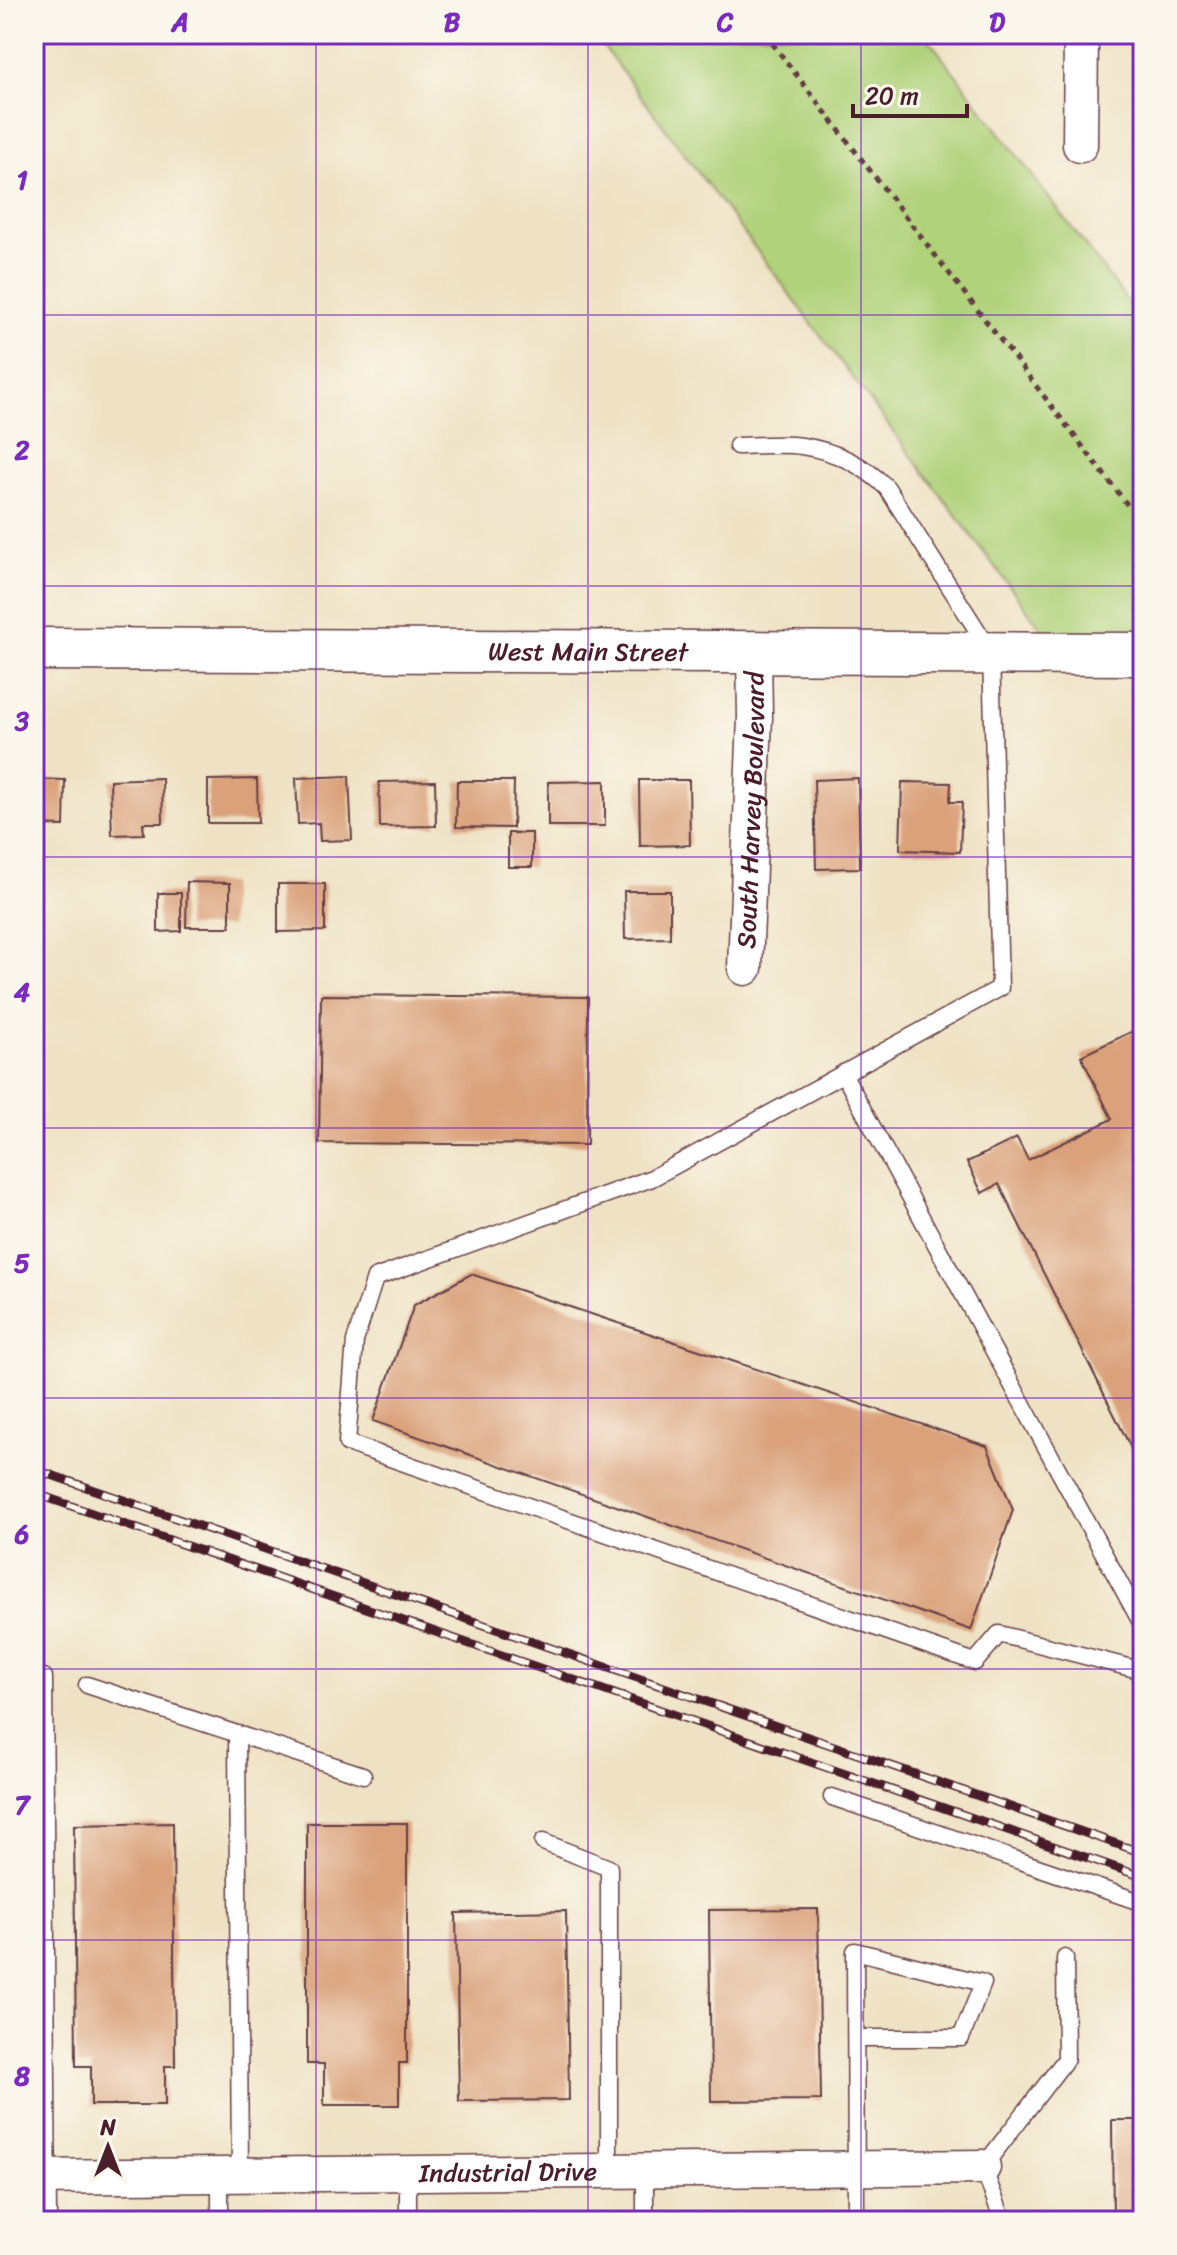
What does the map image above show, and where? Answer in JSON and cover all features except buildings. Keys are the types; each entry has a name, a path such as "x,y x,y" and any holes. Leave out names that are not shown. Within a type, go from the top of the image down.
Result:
{"street":[{"path":"1080,145 1081,34"},
{"name":"West Main Street","path":"34,649 1143,654"},
{"name":"South Harvey Boulevard","path":"745,968 755,717 754,652"},
{"name":"Industrial Drive","path":"41,2176 983,2167"}],"lane":[{"path":"737,446 802,446 851,461 870,471 887,488 991,652 1000,988 652,1178 375,1278 355,1341 347,1443 975,1662 999,1634 1143,1671"},
{"path":"843,1073 1143,1626"},
{"path":"34,1675 44,1677 41,2176 48,2221"},
{"path":"87,1685 363,1775"},
{"path":"220,2221 230,2175 237,1734"},
{"path":"832,1797 1143,1903"},
{"path":"543,1842 609,1868 609,2171"},
{"path":"856,2038 961,2038 983,1983 855,1951 856,2221"},
{"path":"1003,2221 983,2167 1066,2059 1065,1958"},
{"path":"645,2170 645,2221"},
{"path":"408,2173 408,2221"}],"path":[{"path":"765,34 1143,525"}],"green space":[{"path":"594,34 925,34 1143,322 1143,654 1059,652"}],"railway":[{"path":"34,1469 1143,1853"},
{"path":"34,1493 1143,1877"}]}
